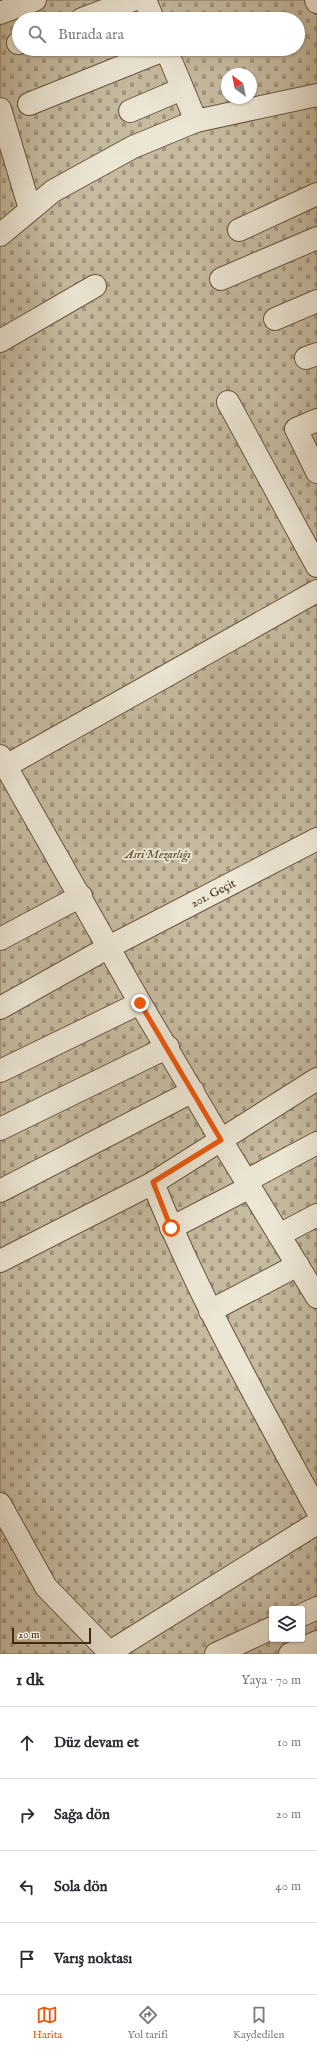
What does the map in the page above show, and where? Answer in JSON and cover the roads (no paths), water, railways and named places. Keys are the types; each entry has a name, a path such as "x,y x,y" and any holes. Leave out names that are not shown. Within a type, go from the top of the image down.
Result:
{"street":[{"path":"0,13 35,0"},
{"path":"101,12 133,0"},
{"path":"145,0 150,12"},
{"path":"29,104 149,56"},
{"path":"169,56 196,122"},
{"path":"130,111 182,89"},
{"path":"0,235 53,191 133,147 196,122 317,95"},
{"path":"0,109 30,209"},
{"path":"239,230 317,194"},
{"path":"221,280 317,238"},
{"path":"0,341 95,286"},
{"path":"275,320 317,301"},
{"path":"228,402 311,541 317,566"},
{"path":"317,420 296,429 317,472"},
{"path":"317,591 3,761 81,896 140,1003 168,1047 221,1140 279,1234 306,1267 317,1296"},
{"name":"201. Geçit","path":"0,1008 108,947 317,839"},
{"path":"0,939 81,896"},
{"path":"0,1071 140,1003"},
{"path":"0,1129 168,1047"},
{"path":"0,1261 153,1182 317,1079"},
{"path":"0,1191 193,1091"},
{"path":"171,1228 317,1143"},
{"path":"153,1182 171,1228 210,1311 317,1510"},
{"path":"279,1234 317,1215"},
{"path":"210,1311 306,1267"},
{"path":"0,1504 46,1587 110,1653 133,1647 317,1523"},
{"path":"305,1614 317,1608"},
{"path":"216,1654 269,1629"},
{"path":"290,1654 317,1642"}],"park label":[{"name":"Asri Mezarlığı","path":"158,854"}]}
